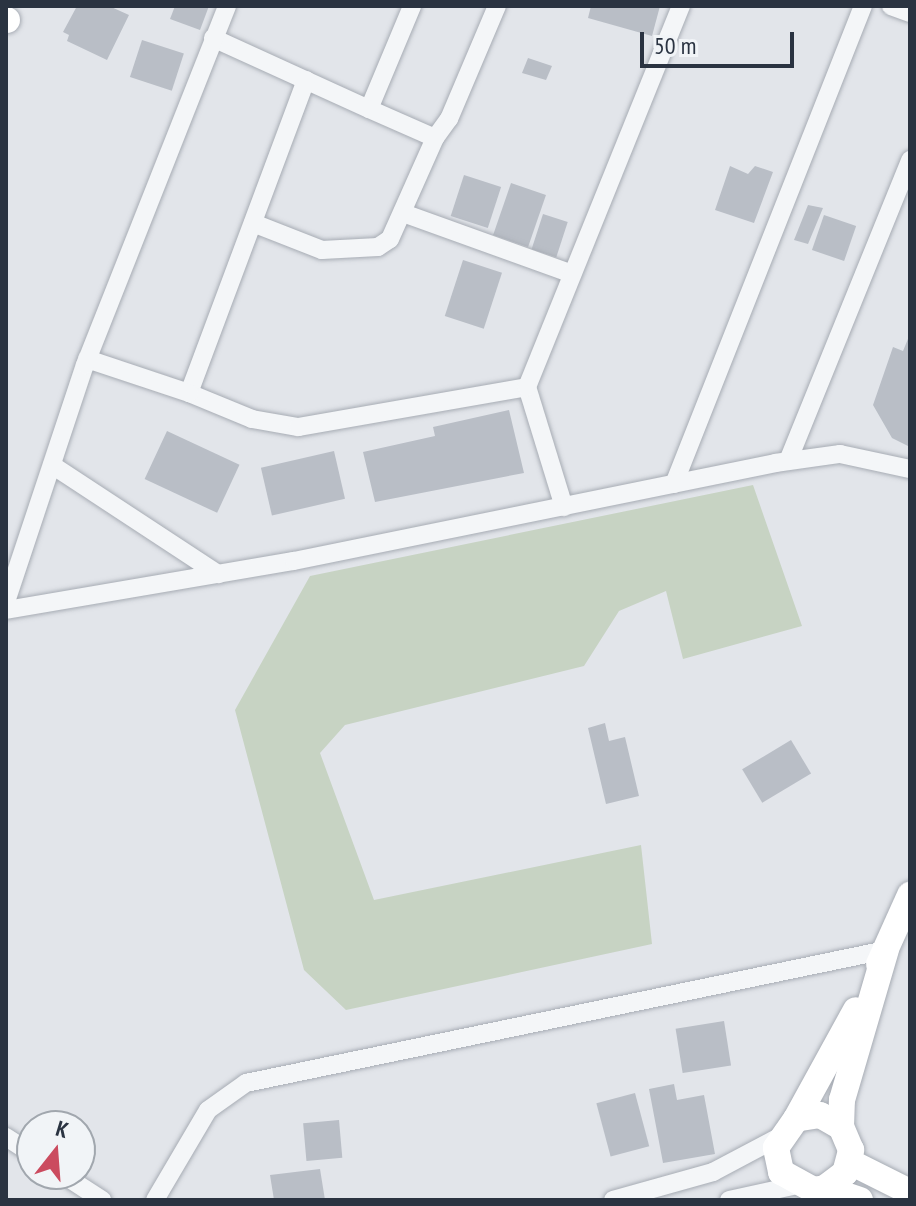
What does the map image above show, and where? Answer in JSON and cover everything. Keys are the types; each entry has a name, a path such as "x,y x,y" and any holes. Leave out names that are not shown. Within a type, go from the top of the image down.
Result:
{"street":[{"path":"6,20 14,6"},
{"path":"6,602 87,359 227,6"},
{"path":"369,109 412,6"},
{"path":"253,223 322,250 378,247 390,239 435,138 449,119 497,6"},
{"path":"564,507 527,387 681,6"},
{"path":"674,484 863,6"},
{"path":"891,6 910,13"},
{"path":"213,38 435,138"},
{"path":"189,393 306,80"},
{"path":"788,461 910,160"},
{"path":"403,213 572,274"},
{"path":"87,359 189,393 252,419 298,427 527,387"},
{"path":"6,610 218,574 788,461 840,454 910,469"},
{"path":"52,465 218,574"},
{"path":"797,1185 777,1161 787,1128 886,950 910,895"},
{"path":"825,1188 845,1173 850,1162 851,1150 841,1127 842,1100 886,950"},
{"path":"155,1200 208,1110 246,1083 886,950"},
{"path":"613,1200 713,1172 787,1128 820,1115 841,1127"},
{"path":"850,1162 910,1192"},
{"path":"729,1200 797,1185 825,1188 860,1200"}],"green space":[{"path":"753,485 802,626 683,659 666,591 619,611 584,666 345,725 320,753 374,900 641,845 652,944 346,1010 304,970 235,710 310,576"}],"building":[{"path":"77,6 109,6 129,15 107,60 67,41 69,35 63,32"},
{"path":"175,6 209,6 200,30 170,19"},
{"path":"591,6 660,6 652,36 588,18"},
{"path":"142,40 184,54 172,91 130,77"},
{"path":"528,58 552,66 546,80 522,73"},
{"path":"730,166 748,174 755,166 773,172 754,223 715,210"},
{"path":"464,175 501,187 488,228 451,216"},
{"path":"511,183 546,195 528,247 493,235"},
{"path":"808,205 823,208 808,244 794,240"},
{"path":"543,214 568,222 556,257 532,249"},
{"path":"824,215 856,226 844,261 812,250"},
{"path":"463,260 502,273 484,329 445,316"},
{"path":"910,334 910,447 892,438 873,405 893,347 903,351"},
{"path":"509,410 524,473 375,502 363,452 435,436 433,427"},
{"path":"167,431 240,465 217,513 145,479"},
{"path":"334,451 345,499 272,516 261,468"},
{"path":"605,723 609,741 625,737 639,796 606,804 588,728"},
{"path":"791,740 811,773 762,803 742,769"},
{"path":"724,1021 731,1065 683,1073 676,1029"},
{"path":"674,1084 677,1100 704,1095 715,1154 663,1163 649,1089"},
{"path":"635,1093 649,1146 611,1156 596,1103"},
{"path":"339,1120 342,1158 306,1161 303,1123"},
{"path":"320,1169 325,1200 274,1200 270,1175"}]}
